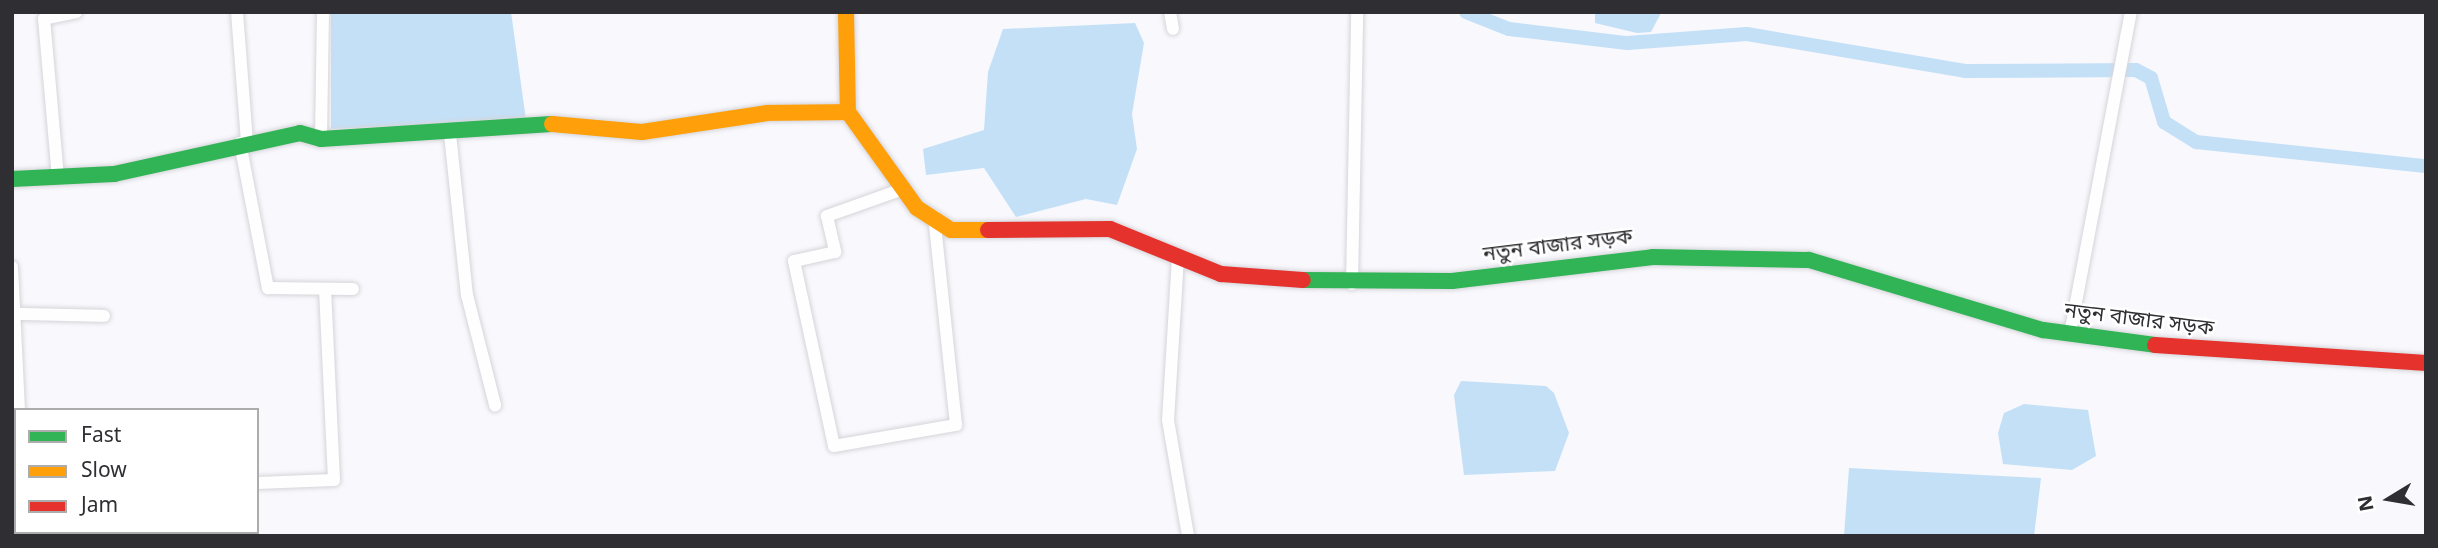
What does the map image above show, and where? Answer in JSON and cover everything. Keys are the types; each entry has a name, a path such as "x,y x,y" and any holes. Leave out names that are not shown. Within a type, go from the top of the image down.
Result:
{"street":[{"path":"58,178 44,19 76,12"},
{"path":"237,12 244,142 268,288 353,289"},
{"path":"321,139 323,12"},
{"path":"12,179 114,174 244,142 300,133 321,139 578,122 642,132 768,113 848,112 846,12"},
{"path":"1170,12 1173,29"},
{"path":"1352,284 1357,12"},
{"path":"2070,334 2131,12"},
{"name":"নতুন বাজার সড়ক","path":"848,112 917,208 934,215 951,230 971,234 1110,229 1222,274 1352,284 1452,281 1653,257 1810,260 2070,334 2195,351 2426,363"},
{"path":"450,132 467,295 495,404"},
{"path":"904,189 827,216 835,252 794,261 834,446 956,425 934,215"},
{"path":"1178,257 1168,420 1188,536"},
{"path":"12,267 19,314 19,408"},
{"path":"259,483 334,480 325,289"},
{"path":"19,314 104,316"}],"water":[{"path":"331,12 511,12 526,120 331,129"},
{"path":"1595,12 1661,13 1651,32 1637,33 1595,23"},
{"path":"1135,23 1144,43 1132,114 1137,149 1117,205 1086,199 1016,217 984,168 926,175 923,149 984,130 988,72 1003,29"},
{"path":"1461,381 1546,386 1554,393 1569,433 1555,471 1464,475 1454,395"},
{"path":"2024,404 2088,410 2096,456 2072,470 2003,464 1998,433 2004,413"},
{"path":"1849,468 2041,478 2034,536 1844,536"}],"waterway":[{"path":"1466,12 1509,29 1627,43 1747,34 1965,71 2136,70 2151,78 2164,122 2196,142 2426,166"}],"traffic: fast":[{"path":"12,179 114,174 300,133 321,139 552,124"},
{"path":"1303,280 1452,281 1653,257 1809,260 2043,330 2155,345"}],"traffic: slow":[{"path":"846,12 848,112 917,208 951,230 988,230"},
{"path":"552,124 642,132 768,113 848,112"}],"traffic: jam":[{"path":"988,230 1110,229 1221,274 1303,280"},
{"path":"2155,345 2426,363"}]}
